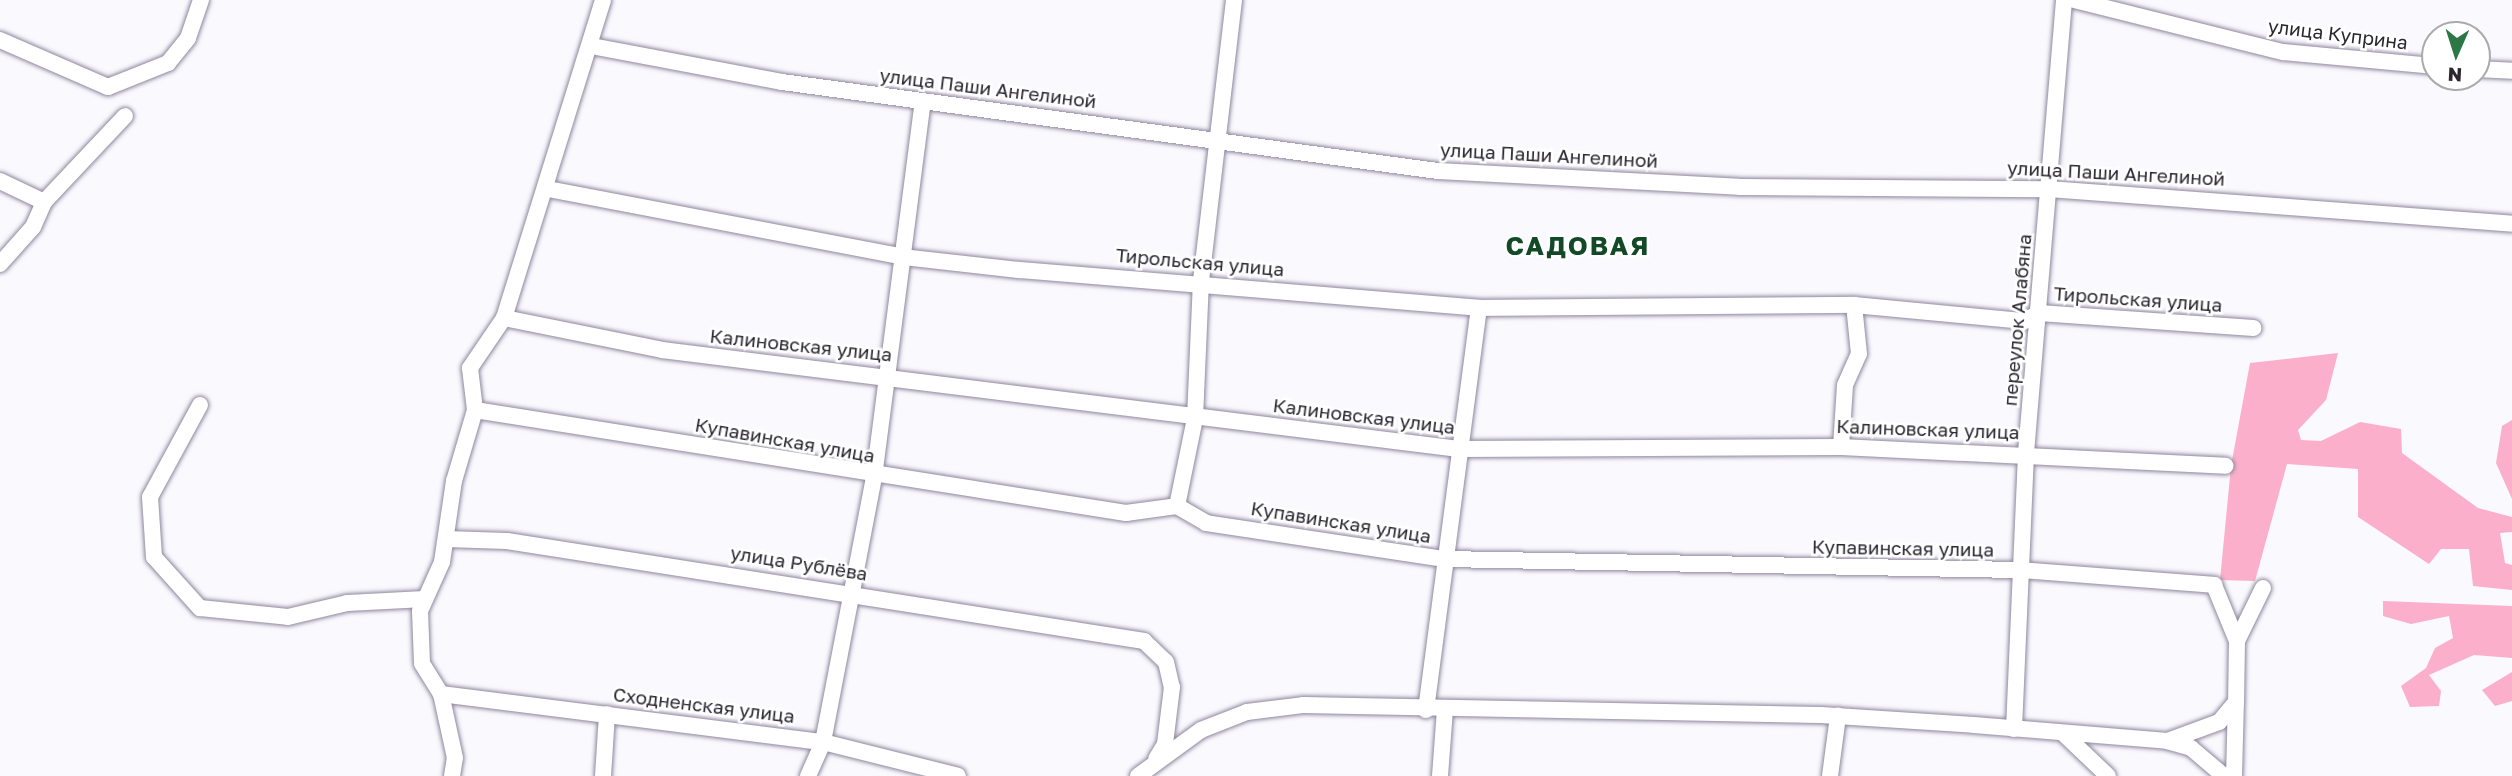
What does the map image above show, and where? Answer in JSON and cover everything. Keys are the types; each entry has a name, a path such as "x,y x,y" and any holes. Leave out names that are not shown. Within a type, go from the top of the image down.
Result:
{"street":[{"path":"0,40 108,87 168,63 188,38 201,0"},
{"path":"452,776 455,758 441,694 422,663 425,599 446,539 475,410 470,368 504,318 548,189 567,109 592,46 603,0"},
{"path":"1177,506 1195,418 1201,281 1222,141 1234,0"},
{"name":"переулок Алабяна","path":"2014,729 2026,453 2064,0"},
{"name":"улица Куприна","path":"2074,0 2283,52 2421,65"},
{"name":"улица Паши Ангелиной","path":"592,46 923,101 1438,171 1739,187 2050,189 2512,224"},
{"path":"2491,70 2512,71"},
{"path":"808,776 823,742 874,477 923,101"},
{"path":"0,264 33,227 44,202 125,116"},
{"path":"0,181 44,202"},
{"name":"Тирольская улица","path":"548,189 903,257 1201,281 1479,308 1854,305 2024,321 2039,313 2253,328"},
{"path":"1841,447 1845,385 1859,354 1854,305"},
{"path":"1426,710 1479,308"},
{"name":"Калиновская улица","path":"504,318 662,350 886,375 1195,418 1459,449 1841,447 2026,453 2226,466"},
{"path":"200,405 150,496 155,557 200,608 288,617 347,603 425,599"},
{"name":"Купавинская улица","path":"475,410 874,477 1126,513 1177,506 1206,523 1444,559 2020,570 2214,585 2237,641"},
{"name":"улица Рублёва","path":"446,539 507,541 851,592 1144,641 1166,662 1172,687 1165,744 1151,766"},
{"path":"2234,776 2237,641 2263,588"},
{"name":"Сходненская улица","path":"441,694 823,742 958,776"},
{"path":"2167,741 2219,722 2236,702"},
{"path":"1138,776 1201,730 1267,709 1838,716 2167,741 2192,748 2224,776"},
{"path":"1440,776 1445,710"},
{"path":"603,776 607,715"},
{"path":"1830,776 1838,716"},
{"path":"2063,733 2108,776"}],"shaded area":[{"path":"2338,353 2326,400 2298,430 2301,440 2321,441 2360,422 2401,429 2402,453 2478,508 2512,517 2512,532 2500,533 2505,563 2512,565 2512,590 2473,586 2469,549 2441,549 2429,564 2358,517 2358,469 2287,464 2255,581 2220,580 2231,466 2250,363"},
{"path":"2512,420 2512,499 2496,463 2502,426"},
{"path":"2383,601 2512,606 2512,658 2474,655 2429,675 2441,691 2439,706 2410,707 2401,686 2426,668 2435,648 2453,638 2449,616 2411,624 2383,616"},
{"path":"2512,672 2512,701 2495,706 2482,690"}],"district":[{"name":"САДОВАЯ","path":"1578,246"}]}
